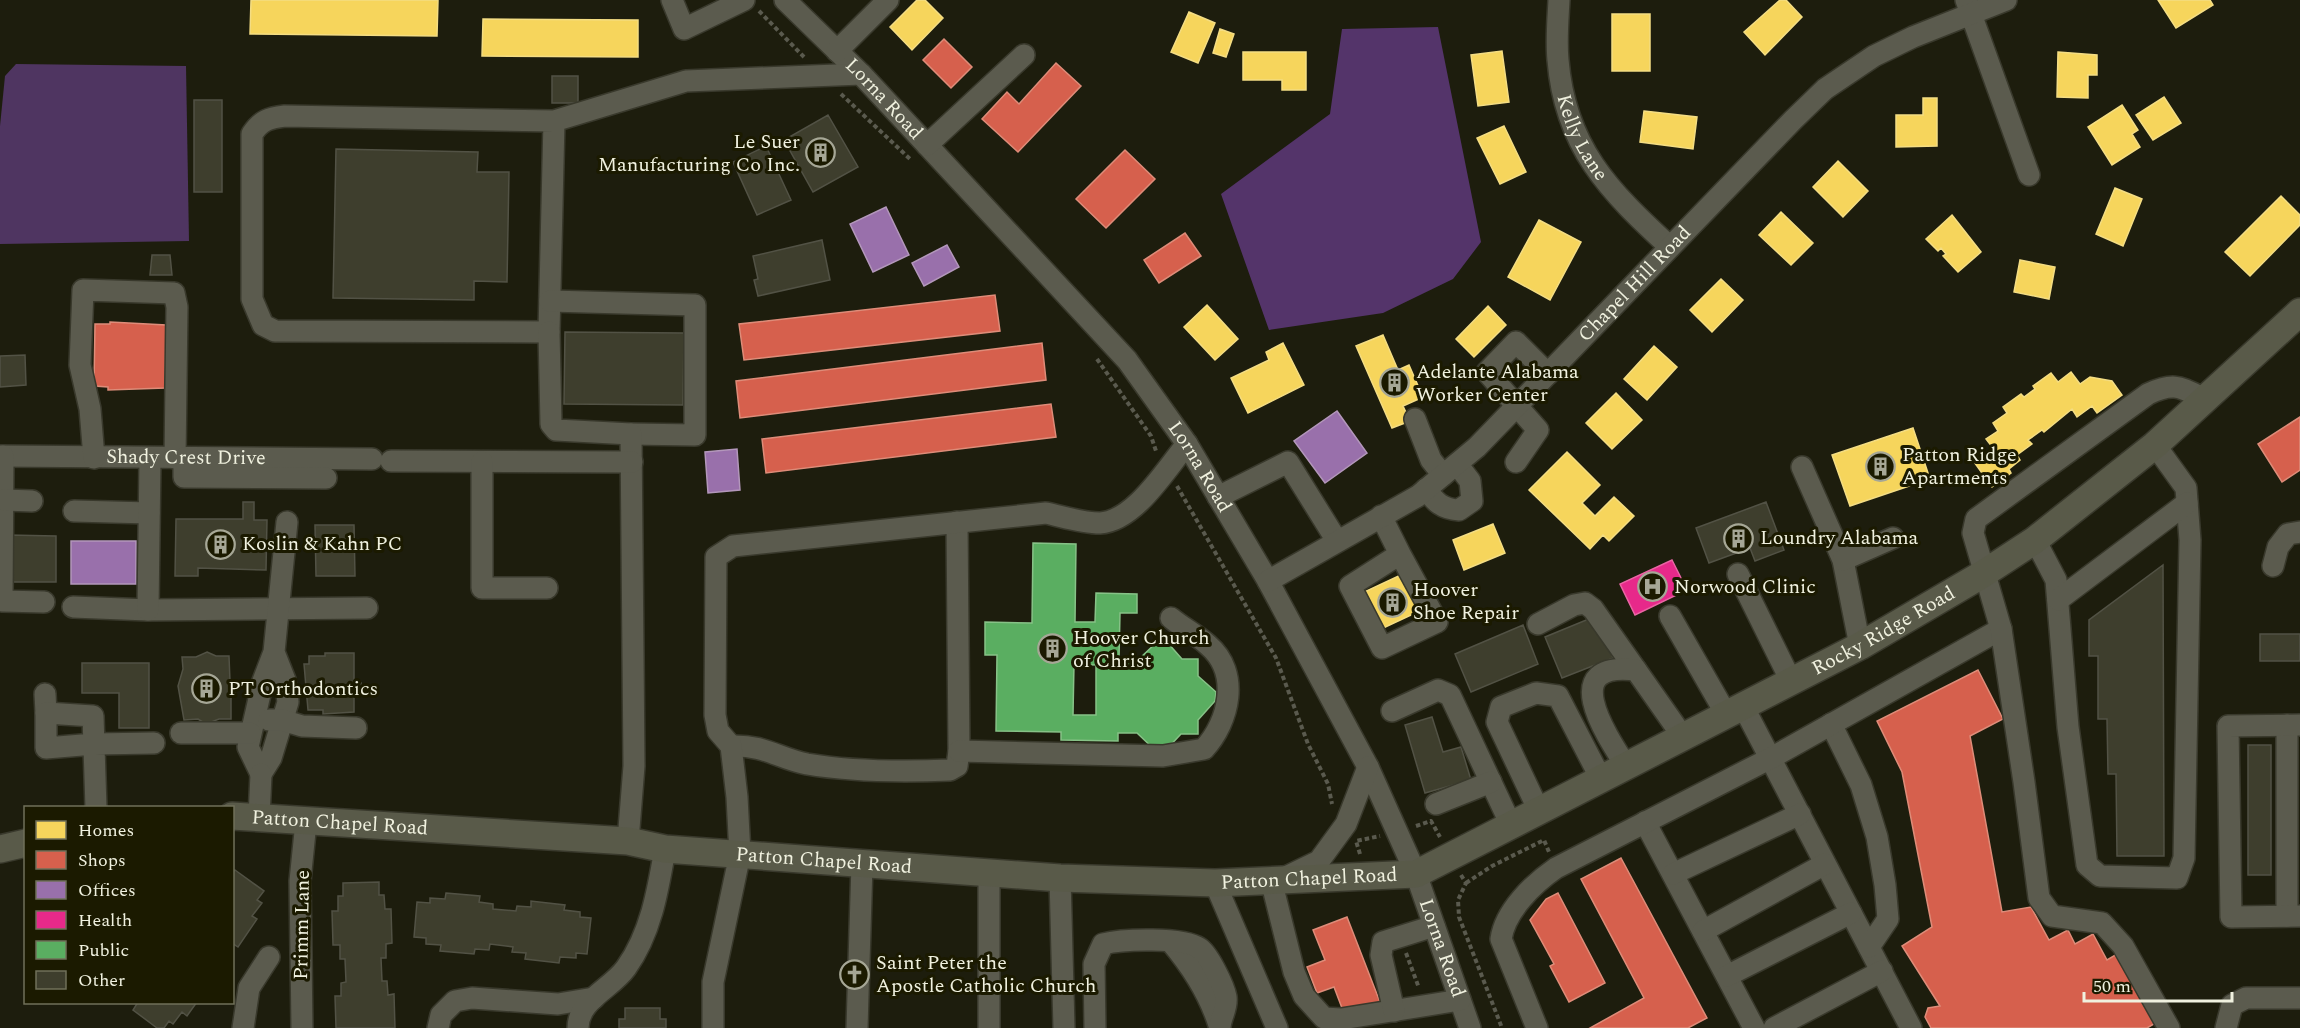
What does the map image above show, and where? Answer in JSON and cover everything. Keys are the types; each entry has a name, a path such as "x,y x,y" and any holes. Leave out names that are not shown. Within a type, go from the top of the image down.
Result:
{"main road":[{"name":"Rocky Ridge Road","path":"1416,874 1860,646 1983,574 2035,540 2155,445 2207,400 2300,312"},
{"name":"Patton Chapel Road","path":"246,816 306,822 628,841 665,849 1060,878 1215,883 1416,874"},
{"path":"0,849 24,843"}],"street":[{"path":"672,0 684,29 750,4"},
{"path":"837,51 888,0"},
{"name":"Kelly Lane","path":"1559,0 1558,59 1564,98 1575,132 1591,164 1618,198 1670,247"},
{"name":"Chapel Hill Road","path":"1268,581 1426,489 1450,470 1517,407 1793,120 1848,71 1969,7 2006,0"},
{"name":"Lorna Road","path":"794,3 1127,360 1187,444 1268,581 1368,767 1416,874 1470,1028"},
{"path":"1969,7 2029,175"},
{"path":"927,145 1024,54"},
{"path":"549,332 275,331 263,325 252,299 252,134 259,123 269,118 285,116 554,121 686,81 861,74"},
{"path":"550,301 695,305 694,435 556,430 551,424 549,332 554,121"},
{"path":"94,458 90,409 80,365 83,290 174,292 177,307 180,458 184,477 326,478"},
{"path":"1516,462 1539,430 1487,372 1516,342 1548,374"},
{"path":"2169,1028 2123,946 2102,923 2052,916 2038,898 2024,782 2001,629 1983,574 1973,533 1976,519 2148,394 2167,386 2181,388 2207,400"},
{"path":"1415,419 1431,460 1470,481 1472,501 1459,510 1448,509 1436,503 1426,489"},
{"path":"628,841 634,766 631,434"},
{"path":"713,1028 713,982 740,854 731,746 718,731 715,715 716,557 733,546 1046,513 1082,522 1118,520 1137,504 1187,444"},
{"path":"2035,540 2056,580 2068,727 2086,865 2100,876 2178,878 2184,858 2190,540 2186,488 2155,445"},
{"path":"2,456 4,500 2,601 45,602"},
{"name":"Shady Crest Drive","path":"2,456 632,462"},
{"path":"148,610 150,459"},
{"path":"482,462 482,588 547,588"},
{"path":"1218,497 1288,462 1337,541"},
{"path":"1802,467 1843,560 1860,646"},
{"path":"4,500 32,501"},
{"path":"2058,600 2187,504"},
{"path":"74,511 149,513"},
{"path":"1381,516 1437,622 1382,648 1350,586 1400,554"},
{"path":"261,774 248,747 274,652 287,522"},
{"path":"731,746 750,746 770,750 797,762 819,766 898,772 950,770 957,766 959,751 957,522"},
{"path":"2273,566 2278,547 2288,534 2300,532"},
{"path":"1843,560 1893,538"},
{"path":"1738,574 1791,681"},
{"path":"1538,624 1574,605 1585,603 1593,609 1683,737"},
{"path":"73,607 148,610 367,608"},
{"path":"1670,616 1771,758 1882,971 1905,1026"},
{"path":"959,751 1163,756 1204,750 1225,716 1228,704 1228,682 1223,664 1209,646 1171,618"},
{"path":"1537,1028 1501,939 1503,925 1537,881 1556,867 1771,758 2001,629"},
{"path":"246,816 261,774 271,758 288,702 285,680 274,652"},
{"path":"1626,766 1608,738 1595,710 1591,689 1595,678 1604,672 1619,668 1636,670"},
{"path":"1392,711 1438,690 1450,695 1511,825"},
{"path":"1539,811 1497,722 1501,708 1536,693 1558,696 1601,779"},
{"path":"96,806 94,744 93,716 45,704 46,748 94,744 154,743"},
{"path":"181,733 252,726 282,720 302,726 356,728"},
{"path":"1831,724 1861,784 1876,837 1886,885 1888,919 1869,947"},
{"path":"2293,725 2293,916 2231,917 2228,726 2293,725"},
{"path":"1368,767 1351,832 1319,861 1275,880 1294,972 1304,996 1324,1018 1341,1019 1460,1000"},
{"path":"1436,804 1491,782"},
{"path":"1673,874 1800,814"},
{"name":"Primm Lane","path":"302,1028 300,881 306,822"},
{"path":"1645,822 1754,1028"},
{"path":"578,1028 579,1015 625,970 642,938 653,911 665,849"},
{"path":"857,1028 862,864"},
{"path":"1703,931 1825,864"},
{"path":"989,873 989,1028"},
{"path":"1060,878 1064,1028"},
{"path":"1215,883 1277,1028"},
{"path":"1726,976 1851,913"},
{"path":"1394,1011 1381,955 1383,942 1434,926"},
{"path":"1095,1028 1094,964 1103,944 1117,940 1185,942 1201,948 1216,973 1226,998 1225,1014 1220,1026"},
{"path":"243,1028 249,988 269,957"},
{"path":"1774,1028 1882,971"},
{"path":"438,1028 441,1015 455,1001 472,998 558,1004 594,998"},
{"path":"2226,1028 2232,1005 2246,998 2300,999"}],"path":[{"path":"750,4 912,161"},
{"path":"1094,355 1150,436 1276,658 1308,744 1328,784 1334,815 1351,832"},
{"path":"1502,1028 1459,917 1458,900 1466,883 1492,866 1544,840 1556,867"},
{"path":"1451,856 1466,883"},
{"path":"1399,936 1426,1005"}],"shaded area":[{"path":"1438,27 1481,242 1453,279 1383,313 1269,330 1221,194 1330,114 1342,29"},
{"path":"16,64 186,66 189,241 0,244 0,126 5,76"}],"building: Homes":[{"path":"251,0 438,0 437,36 250,34"},
{"path":"917,0 925,0 943,18 912,50 890,27"},
{"path":"1780,0 1786,0 1802,17 1765,55 1744,32"},
{"path":"2158,0 2210,0 2213,5 2176,28"},
{"path":"1189,12 1215,23 1198,63 1171,52"},
{"path":"1612,14 1650,14 1650,71 1612,71"},
{"path":"483,19 638,20 638,57 482,56"},
{"path":"1220,29 1234,34 1226,57 1213,53"},
{"path":"1502,51 1509,102 1478,106 1471,55"},
{"path":"1243,52 1306,52 1306,90 1282,90 1282,80 1243,80"},
{"path":"2058,52 2097,55 2097,75 2088,75 2088,98 2057,97"},
{"path":"2164,97 2181,123 2153,140 2136,115"},
{"path":"1923,98 1937,98 1937,146 1896,147 1896,115 1923,115"},
{"path":"2122,105 2138,130 2132,134 2140,147 2112,165 2088,127"},
{"path":"1644,111 1697,117 1693,149 1640,142"},
{"path":"1504,126 1526,172 1500,184 1477,138"},
{"path":"1838,161 1868,191 1843,217 1813,187"},
{"path":"2115,188 2142,199 2123,246 2096,234"},
{"path":"2281,196 2300,215 2300,225 2250,276 2225,252"},
{"path":"1781,212 1813,243 1791,265 1759,235"},
{"path":"1952,215 1981,252 1958,272 1943,256 1946,254 1941,248 1938,251 1926,239"},
{"path":"1539,220 1581,242 1550,300 1508,277"},
{"path":"2020,260 2055,267 2049,299 2014,292"},
{"path":"1721,279 1743,300 1712,332 1690,310"},
{"path":"1207,305 1238,339 1215,360 1184,327"},
{"path":"1488,306 1506,325 1474,357 1456,339"},
{"name":"Adelante Alabama Worker Center","path":"1383,335 1398,370 1409,365 1423,397 1403,406 1410,421 1392,428 1356,346"},
{"path":"1283,343 1304,385 1248,413 1231,378 1269,360 1266,352"},
{"path":"1654,346 1677,367 1647,400 1624,379"},
{"path":"2071,372 2080,384 2090,377 2112,381 2122,395 2097,413 2092,406 2077,417 2072,409 2044,432 2042,430 2028,440 2032,444 2017,455 2020,460 2009,469 2011,473 1992,487 1974,462 1993,448 1986,439 1998,431 1993,423 2007,413 2003,407 2021,394 2024,397 2035,389 2033,386 2051,373 2058,382"},
{"path":"1616,393 1642,420 1612,449 1586,423"},
{"name":"Patton Ridge Apartments","path":"1913,428 1930,479 1850,506 1832,455"},
{"path":"1567,452 1600,485 1582,503 1595,516 1614,497 1634,516 1609,541 1603,535 1590,549 1529,490"},
{"path":"1493,524 1505,553 1464,570 1453,540"},
{"name":"Hoover Shoe Repair","path":"1405,573 1422,610 1379,630 1362,593"}],"building: Shops":[{"path":"944,39 972,67 951,88 923,60"},
{"path":"1056,63 1081,86 1018,152 982,119 1007,92 1019,104"},
{"path":"1125,150 1155,179 1106,228 1076,199"},
{"path":"1185,233 1201,256 1159,283 1144,260"},
{"path":"995,295 1000,331 744,360 739,324"},
{"path":"110,322 166,325 165,388 108,390 108,387 94,386 95,324 110,324"},
{"path":"1042,343 1046,380 740,418 736,381"},
{"path":"1051,404 1056,437 766,473 762,439"},
{"path":"2300,417 2300,470 2282,482 2258,444"},
{"path":"1978,670 2003,719 1970,736 2002,912 2031,907 2049,940 2068,930 2075,944 2093,934 2107,960 2117,954 2154,1024 2147,1028 1931,1028 1925,1017 1928,1008 1940,1006 1902,946 1932,927 1902,772 1877,721"},
{"path":"1621,858 1707,1018 1688,1028 1590,1028 1644,998 1581,879"},
{"path":"1558,893 1605,983 1569,1002 1550,966 1554,964 1530,920 1546,899"},
{"path":"1347,917 1380,1002 1345,1016 1334,987 1317,993 1307,967 1325,960 1313,930"}],"building: Offices":[{"path":"886,207 909,255 873,272 850,224"},
{"path":"947,245 959,267 924,286 912,263"},
{"path":"1337,411 1367,453 1325,483 1294,441"},
{"path":"737,449 740,490 708,493 705,452"},
{"path":"71,541 136,541 136,584 71,584"}],"building: Health":[{"name":"Norwood Clinic","path":"1672,560 1687,590 1635,615 1620,584"}],"building: Public":[{"name":"Hoover Church of Christ","path":"1033,543 1076,544 1075,622 1095,622 1096,593 1137,594 1137,613 1120,613 1119,658 1139,659 1157,642 1167,642 1182,659 1198,659 1198,676 1216,692 1215,701 1198,720 1198,734 1181,734 1165,751 1156,751 1137,733 1118,733 1118,741 1061,740 1061,732 996,731 997,655 985,655 985,622 1032,623","holes":["1074,664 1096,665 1096,715 1073,715"]}],"building: Other":[{"path":"552,76 578,76 578,103 552,103"},
{"path":"194,100 222,100 222,192 194,192"},
{"name":"Le Suer Manufacturing Co Inc.","path":"828,115 858,167 813,192 784,140"},
{"path":"766,146 791,200 757,215 733,162"},
{"path":"336,149 478,152 477,172 509,172 507,282 474,281 474,300 333,298"},
{"path":"822,240 830,280 758,296 754,280 758,279 753,256"},
{"path":"152,255 170,255 172,275 150,275"},
{"path":"565,332 684,333 683,405 564,404"},
{"path":"25,355 26,385 0,387 0,356"},
{"name":"Koslin & Kahn PC","path":"243,502 254,502 254,520 267,520 266,570 198,568 198,576 175,576 176,519 243,519"},
{"name":"Loundry Alabama","path":"1766,502 1784,550 1755,561 1750,548 1709,563 1696,528"},
{"path":"315,525 354,525 355,576 316,576"},
{"path":"8,535 56,536 56,582 7,582"},
{"path":"2163,565 2164,856 2117,856 2116,774 2108,774 2107,719 2098,719 2098,656 2089,656 2089,620"},
{"path":"1596,616 1613,658 1562,678 1545,637"},
{"path":"1523,625 1538,664 1471,692 1455,654"},
{"path":"2260,634 2300,634 2300,661 2260,661"},
{"name":"PT Orthodontics","path":"207,652 216,656 229,656 230,681 234,681 236,687 235,693 231,694 231,719 219,719 206,724 198,719 184,720 178,686 183,669 182,657 196,657"},
{"path":"325,653 354,653 354,683 361,683 361,696 354,696 354,712 323,714 323,710 308,710 304,664 309,664 309,656 325,656"},
{"path":"82,663 149,663 149,728 119,728 119,693 82,693"},
{"path":"1432,717 1443,752 1461,747 1471,780 1425,793 1405,725"},
{"path":"2248,745 2271,745 2271,875 2248,875"},
{"path":"234,871 264,891 257,900 262,903 252,916 257,919 238,947 234,944"},
{"path":"379,882 379,895 384,895 385,909 391,909 392,943 386,944 386,958 381,958 382,981 387,981 388,995 394,994 395,1028 336,1028 335,996 341,996 341,983 346,982 345,959 340,959 340,945 333,945 332,911 338,911 338,896 343,896 343,883"},
{"path":"446,893 480,896 479,902 493,904 493,909 516,911 517,906 531,907 531,901 565,905 564,910 580,912 580,917 591,918 587,954 576,953 576,958 560,957 559,963 525,959 526,953 512,952 513,947 490,944 489,950 475,949 474,954 440,951 441,945 426,944 426,938 414,937 417,902 430,903 430,898 445,899"},
{"path":"137,1004 196,1004 187,1016 182,1012 173,1024 169,1021 164,1028 157,1028 133,1010"},
{"path":"625,1008 660,1008 660,1019 666,1019 666,1028 619,1028 619,1019 625,1019"}],"place":[{"name":"Le Suer Manufacturing Co Inc.","path":"821,153"},
{"name":"Adelante Alabama Worker Center","path":"1395,383"},
{"name":"Patton Ridge Apartments","path":"1881,467"},
{"name":"Loundry Alabama","path":"1739,538"},
{"name":"Koslin & Kahn PC","path":"221,544"},
{"name":"Norwood Clinic","path":"1653,587"},
{"name":"Hoover Shoe Repair","path":"1392,602"},
{"name":"Hoover Church of Christ","path":"1052,649"},
{"name":"PT Orthodontics","path":"207,689"},
{"name":"Saint Peter the Apostle Catholic Church","path":"855,974"}]}
